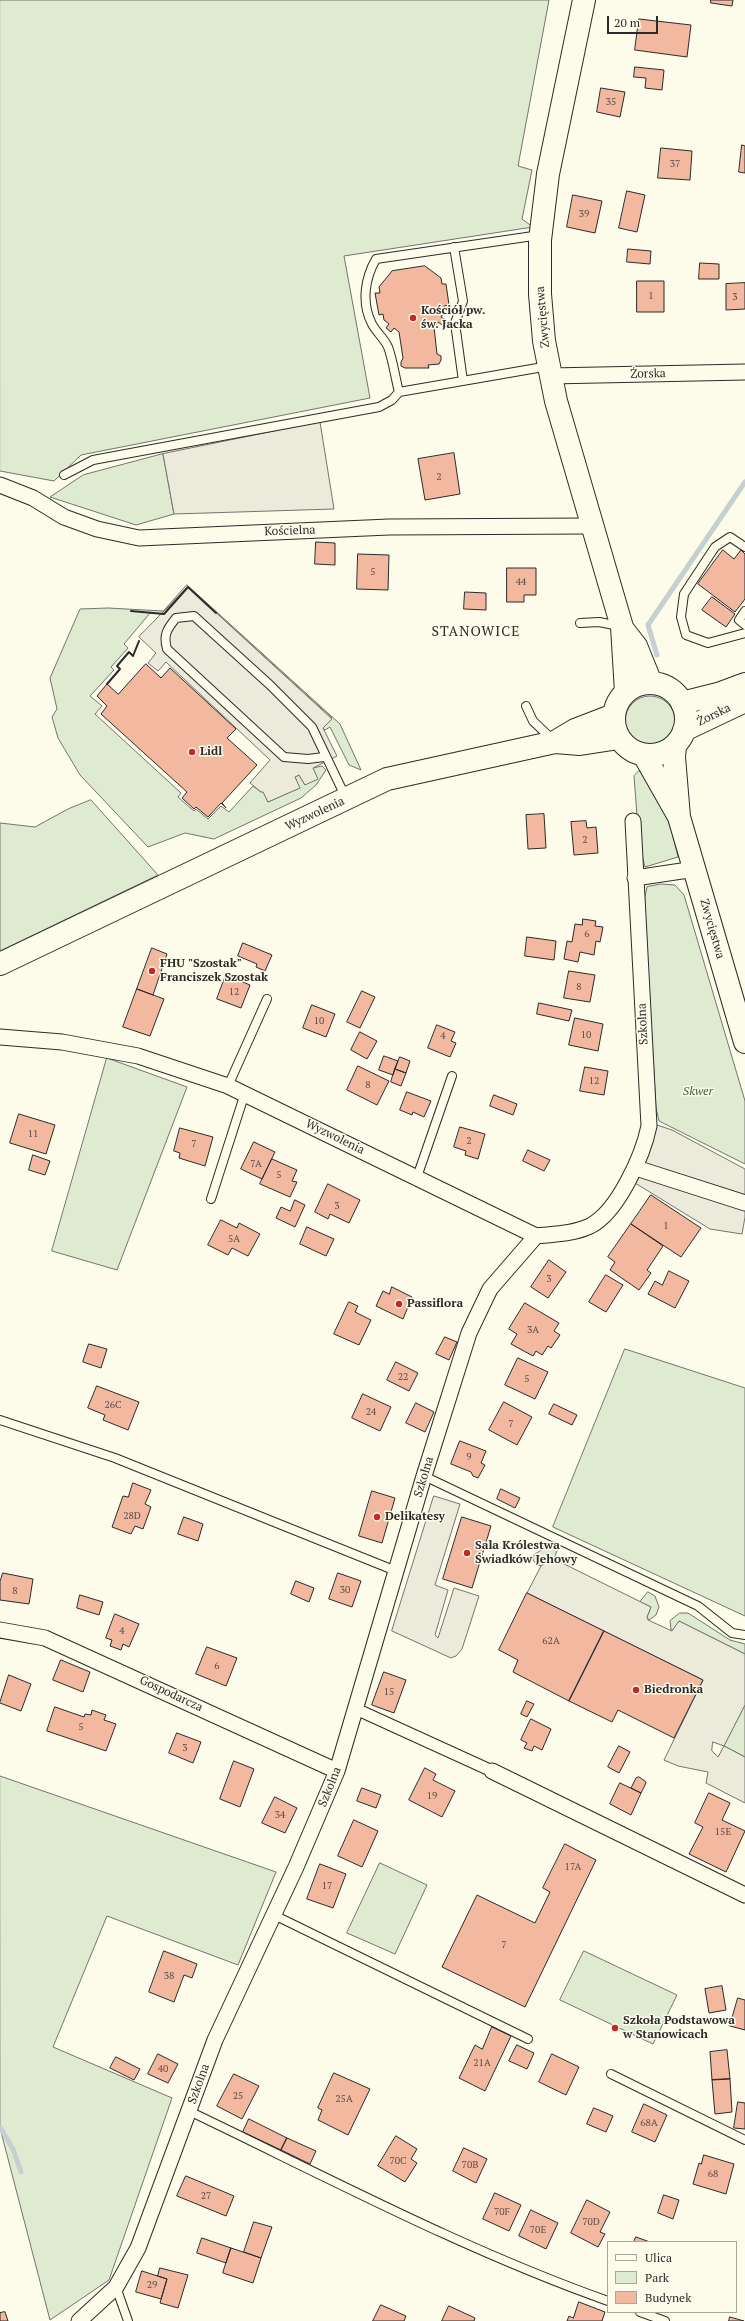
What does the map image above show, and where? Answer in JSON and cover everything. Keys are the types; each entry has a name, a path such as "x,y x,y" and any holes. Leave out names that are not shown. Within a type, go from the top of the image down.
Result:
{"main road":[{"name":"Zwycięstwa","path":"584,0 552,146 541,235 540,294 549,371 562,427 622,627 626,692"},
{"name":"Zwycięstwa","path":"622,627 636,646 651,683"},
{"path":"651,683 664,686 674,693 682,703 686,721 679,738 660,754 644,755 628,748 619,738 615,727 614,716 616,706 626,692 634,687 651,683"},
{"name":"Żorska","path":"682,703 718,694 745,684"},
{"name":"Żorska","path":"679,738 745,701"},
{"name":"Wyzwolenia","path":"555,742 575,730 614,716"},
{"name":"Wyzwolenia","path":"0,964 387,779 555,742 580,744 619,738"},
{"name":"Zwycięstwa","path":"679,738 674,757 680,818 745,1042"},
{"name":"Zwycięstwa","path":"644,755 680,818"}],"street":[{"name":"Żorska","path":"549,371 745,372"},
{"name":"Kościelna","path":"0,485 33,498 64,516 97,529 139,538 389,527 592,526"},
{"name":"Szkolna","path":"633,821 649,1126 645,1147 636,1168"},
{"path":"635,878 695,869"},
{"name":"Wyzwolenia","path":"0,1037 62,1042 138,1056 228,1086 536,1236"},
{"path":"536,1236 568,1233 591,1225 609,1209 636,1168 745,1203"},
{"name":"Szkolna","path":"79,2321 116,2286 138,2248 215,2040 274,1915 337,1771 424,1476 469,1333 490,1289 536,1236"},
{"name":"Gospodarcza","path":"0,1630 45,1638 337,1771"},
{"path":"356,1709 492,1771 745,1895"}],"lane":[{"path":"399,392 388,347 372,324 367,309 365,292 371,268 376,259 541,235"},
{"path":"454,248 463,301 455,323 463,381"},
{"path":"64,474 93,460 379,407 392,400 399,392 463,381 549,371"},
{"path":"745,547 730,537 715,547 684,594 682,617 686,635 708,643 745,633"},
{"path":"745,611 739,620 745,625"},
{"path":"324,757 308,759 284,757 167,649 164,638 167,629 176,618 194,616 240,657 312,728 324,757 346,799"},
{"path":"580,623 599,622 622,627"},
{"path":"526,706 539,728 555,742"},
{"path":"228,1086 267,999"},
{"path":"417,1177 452,1076"},
{"path":"211,1199 245,1093"},
{"path":"0,1420 115,1458 396,1571"},
{"path":"424,1476 698,1606 732,1632 745,1634"},
{"path":"274,1915 528,2039"},
{"path":"611,2074 745,2140"},
{"path":"189,2111 419,2222 559,2283 607,2301"},
{"path":"116,2286 128,2321"},
{"path":"643,2313 665,2321"}],"green space":[{"path":"0,0 549,0 518,166 532,170 522,219 533,227 344,256 370,398 81,455 54,481 0,471"},
{"path":"163,454 174,514 136,525 50,497 83,475"},
{"path":"187,585 340,724 361,770 349,765 330,727 325,730 323,728 332,718 188,587 164,614 150,613 124,644 128,648 111,667 114,670 90,696 102,706 95,714 181,793 178,797 194,811 196,809 208,819 221,806 229,812 253,786 261,792 263,791 268,802 299,788 295,777 299,775 305,785 313,768 322,766 326,770 316,785 301,798 214,839 185,833 148,847 80,775 58,738 52,717 57,709 50,678 80,609 108,608 163,611"},
{"path":"650,696 660,698 668,703 673,711 675,721 673,731 668,739 660,744 650,746 640,744 632,739 627,731 625,721 627,711 632,703 640,698"},
{"path":"639,771 649,777 671,827 678,857 645,867 639,842 634,776"},
{"path":"91,800 158,875 0,951 0,823 35,827 68,809"},
{"name":"Skwer","path":"661,884 675,885 684,895 745,1101 745,1164 659,1121 656,1108 644,901 647,887"},
{"path":"107,1058 187,1087 117,1270 52,1251"},
{"path":"625,1349 745,1388 745,1616 553,1527"},
{"path":"548,1546 558,1548 554,1559 548,1557 542,1566 537,1565 533,1560 534,1555"},
{"path":"648,1592 655,1596 659,1607 656,1615 649,1620 647,1617 651,1607 640,1602"},
{"path":"680,1613 688,1613 730,1640 745,1644 745,1654 679,1621 674,1630 671,1630 670,1621"},
{"path":"745,1705 745,1757 724,1746"},
{"path":"0,1776 276,1872 238,1965 107,1916 53,2047 172,2098 109,2280 50,2320 0,2128"},
{"path":"380,1863 427,1885 395,1954 347,1933"},
{"path":"584,1951 677,1995 653,2044 560,2000"}],"shaded area":[{"path":"320,422 334,509 174,514 163,454"},
{"path":"188,587 332,719 323,728 337,756 313,768 318,779 305,785 299,775 295,777 300,788 268,802 263,792 250,783 270,760 166,662 158,671 148,663 156,653 139,637"},
{"path":"657,1125 672,1130 745,1169 745,1217 742,1234 710,1229 635,1183"},
{"path":"434,1496 460,1504 435,1585 448,1590 435,1635 438,1638 454,1588 479,1596 462,1649 456,1656 451,1658 392,1631"},
{"path":"548,1556 651,1607 647,1617 648,1620 672,1631 679,1621 745,1654 745,1705 724,1746 745,1757 745,1803 706,1783 708,1772 678,1766 664,1760 703,1680 527,1593 541,1566 544,1564","holes":["713,1742 724,1746 718,1757 712,1751"]}],"building":[{"path":"711,0 733,0 732,6 711,3"},
{"path":"639,19 691,25 687,57 635,50"},
{"path":"635,67 664,70 662,90 645,88 646,78 634,77"},
{"path":"601,88 625,92 620,117 597,112"},
{"path":"742,145 745,146 745,173 739,172"},
{"path":"661,148 692,151 690,180 658,178"},
{"path":"627,191 645,195 637,232 619,228"},
{"path":"573,195 602,201 595,233 567,227"},
{"path":"628,249 651,251 650,264 627,262"},
{"path":"700,263 719,264 719,279 699,279"},
{"name":"Kościół pw. św. Jacka","path":"425,266 441,278 442,284 446,284 449,305 444,306 445,311 441,317 446,320 442,325 438,322 434,327 437,354 441,356 441,360 439,364 428,365 429,368 405,368 401,366 403,358 399,332 394,328 391,332 386,328 389,324 384,320 383,314 379,315 375,293 380,293 379,287 392,271"},
{"path":"637,281 664,281 664,312 637,312"},
{"path":"745,283 745,309 726,310 726,284"},
{"path":"454,453 460,494 425,500 418,459"},
{"path":"316,542 335,543 335,565 315,564"},
{"path":"723,550 734,559 741,550 745,554 745,599 735,612 698,584"},
{"path":"358,554 389,555 388,590 357,589"},
{"path":"507,568 536,568 536,595 524,595 524,602 507,602"},
{"path":"465,592 486,593 486,610 464,609"},
{"path":"712,597 735,614 726,627 702,610"},
{"name":"Lidl","path":"146,664 161,678 170,668 236,729 227,738 257,765 222,803 226,808 221,803 208,817 196,807 194,809 182,798 187,792 101,714 107,706 97,696 107,684 118,694"},
{"path":"544,814 546,848 528,849 526,815"},
{"path":"586,821 587,828 596,827 598,853 574,855 571,822"},
{"path":"583,919 596,921 595,926 603,927 600,942 596,941 594,955 580,952 578,962 564,959 567,941 572,942 575,924 582,925"},
{"path":"527,937 556,941 554,960 525,956"},
{"path":"243,943 272,955 265,971 256,967 257,964 238,956"},
{"name":"FHU \"Szostak\" Franciszek Szostak","path":"152,948 167,954 153,995 137,989"},
{"path":"569,971 595,975 590,1002 564,998"},
{"path":"226,975 250,985 241,1008 217,999"},
{"path":"137,989 164,999 150,1036 123,1027"},
{"path":"362,991 375,997 360,1028 347,1022"},
{"path":"539,1003 572,1010 569,1021 537,1014"},
{"path":"312,1005 335,1014 326,1037 303,1028"},
{"path":"575,1018 603,1024 598,1051 569,1045"},
{"path":"437,1025 455,1032 451,1041 456,1043 450,1057 428,1048"},
{"path":"360,1032 377,1041 367,1059 351,1050"},
{"path":"384,1056 398,1061 393,1075 379,1070"},
{"path":"400,1057 410,1061 406,1073 395,1069"},
{"path":"358,1066 389,1081 377,1105 347,1090"},
{"path":"585,1067 608,1071 604,1095 580,1091"},
{"path":"395,1069 406,1073 401,1086 391,1082"},
{"path":"407,1092 431,1101 424,1117 413,1112 412,1115 400,1110"},
{"path":"494,1095 517,1104 513,1115 490,1106"},
{"path":"19,1114 55,1125 46,1154 10,1143"},
{"path":"460,1127 485,1134 478,1159 465,1155 466,1151 454,1147"},
{"path":"180,1128 213,1137 205,1166 179,1158 180,1153 174,1151"},
{"path":"254,1142 275,1152 262,1179 241,1169"},
{"path":"528,1150 550,1160 544,1171 523,1161"},
{"path":"33,1155 50,1161 45,1175 29,1170"},
{"path":"272,1159 297,1170 292,1181 297,1182 290,1197 260,1184"},
{"path":"328,1184 360,1200 349,1223 330,1214 328,1219 315,1212"},
{"path":"651,1195 701,1228 681,1257 631,1224"},
{"path":"295,1200 305,1205 295,1227 276,1218 281,1207 290,1211"},
{"path":"221,1220 237,1228 239,1223 260,1234 248,1256 232,1248 228,1255 208,1245"},
{"path":"631,1224 663,1246 647,1270 651,1273 639,1290 610,1270 615,1262 608,1257"},
{"path":"307,1227 334,1239 326,1256 300,1244"},
{"path":"549,1260 566,1272 548,1298 531,1287"},
{"path":"669,1271 689,1281 675,1308 648,1294 655,1281 662,1285"},
{"path":"606,1275 623,1285 606,1312 589,1302"},
{"path":"392,1287 412,1297 403,1319 376,1306 383,1291 389,1294"},
{"path":"349,1302 358,1306 355,1312 371,1320 359,1345 334,1334"},
{"path":"525,1303 559,1323 554,1331 560,1335 551,1348 548,1346 542,1355 536,1351 533,1356 511,1344 517,1334 509,1329"},
{"path":"445,1337 457,1342 449,1360 436,1354"},
{"path":"89,1344 107,1349 101,1368 83,1362"},
{"path":"518,1358 548,1372 535,1399 505,1385"},
{"path":"396,1362 418,1373 409,1391 387,1380"},
{"path":"97,1386 139,1402 128,1430 103,1420 105,1415 88,1408"},
{"path":"363,1394 391,1407 380,1431 352,1418"},
{"path":"504,1402 532,1417 517,1445 489,1430"},
{"path":"416,1403 434,1412 425,1432 406,1423"},
{"path":"554,1404 577,1415 572,1425 549,1414"},
{"path":"460,1441 486,1451 481,1463 485,1465 478,1478 473,1476 471,1472 451,1464"},
{"path":"133,1483 151,1490 145,1504 151,1507 143,1529 135,1526 131,1534 112,1527 123,1496 128,1497"},
{"path":"501,1489 520,1498 515,1508 497,1499"},
{"name":"Delikatesy","path":"372,1491 395,1498 382,1543 359,1536"},
{"path":"184,1517 203,1524 198,1541 178,1534"},
{"name":"Sala Królestwa Świadków Jehowy","path":"462,1517 491,1526 472,1588 443,1579"},
{"path":"3,1573 33,1579 29,1604 0,1600 0,1582"},
{"path":"338,1573 361,1581 352,1607 329,1599"},
{"path":"296,1581 314,1588 309,1602 291,1594"},
{"path":"527,1593 604,1631 569,1701 513,1672 518,1660 499,1650"},
{"path":"80,1595 103,1602 99,1615 77,1608"},
{"path":"115,1614 139,1624 129,1647 123,1644 121,1650 110,1646 112,1640 106,1638"},
{"name":"Biedronka","path":"604,1631 703,1680 674,1738 618,1710 612,1722 569,1701"},
{"path":"207,1647 237,1658 226,1686 196,1674"},
{"path":"61,1660 90,1672 83,1692 53,1680"},
{"path":"384,1672 406,1680 394,1713 372,1705"},
{"path":"9,1675 31,1684 21,1711 0,1703"},
{"path":"527,1701 534,1704 527,1717 521,1714"},
{"path":"55,1707 84,1717 85,1714 91,1715 92,1710 106,1715 104,1720 116,1724 106,1751 47,1731"},
{"path":"531,1719 551,1729 542,1750 534,1746 532,1751 524,1748 527,1743 521,1740"},
{"path":"177,1733 201,1742 193,1763 169,1753"},
{"path":"619,1746 630,1752 619,1773 608,1767"},
{"path":"234,1761 254,1769 240,1807 220,1799"},
{"path":"425,1768 436,1774 433,1780 455,1791 442,1817 409,1800"},
{"path":"639,1777 646,1783 641,1793 631,1788 636,1778"},
{"path":"620,1783 641,1793 631,1815 610,1804"},
{"path":"362,1788 381,1795 376,1808 357,1801"},
{"path":"709,1793 730,1803 722,1820 745,1831 726,1872 689,1854 703,1827 695,1823"},
{"path":"275,1797 297,1808 285,1833 262,1823"},
{"path":"354,1820 378,1831 362,1867 338,1856"},
{"path":"565,1844 596,1860 525,2007 442,1967 477,1895 535,1923 550,1892 543,1888"},
{"path":"320,1864 346,1874 333,1908 307,1899"},
{"path":"164,1951 197,1964 192,1978 184,1975 174,2002 149,1992"},
{"path":"722,1986 726,2010 709,2013 705,1989"},
{"path":"738,1998 745,2000 745,2030 730,2026"},
{"path":"492,2027 511,2036 485,2091 459,2078 475,2045 482,2049"},
{"path":"517,2045 534,2053 527,2069 509,2061"},
{"path":"727,2050 730,2079 712,2080 710,2052"},
{"path":"158,2054 178,2064 168,2083 148,2074"},
{"path":"552,2054 579,2067 566,2095 539,2082"},
{"path":"116,2057 140,2069 134,2080 110,2068"},
{"path":"334,2073 370,2089 348,2135 318,2120 322,2110 318,2108"},
{"path":"234,2074 259,2086 242,2119 217,2106"},
{"path":"730,2079 732,2112 715,2114 712,2080"},
{"path":"738,2102 745,2103 745,2129 734,2128"},
{"path":"644,2104 667,2115 655,2142 632,2132"},
{"path":"594,2108 613,2116 606,2132 587,2124"},
{"path":"249,2119 287,2138 281,2150 243,2132"},
{"path":"396,2136 417,2149 411,2159 417,2163 405,2182 378,2166"},
{"path":"287,2138 316,2151 310,2164 281,2150"},
{"path":"464,2148 487,2159 476,2183 453,2171"},
{"path":"704,2155 734,2164 726,2194 693,2184 699,2163 701,2164"},
{"path":"186,2176 234,2196 226,2216 177,2196"},
{"path":"495,2193 521,2205 509,2231 483,2219"},
{"path":"664,2195 679,2200 673,2219 658,2213"},
{"path":"587,2200 610,2212 600,2232 605,2234 598,2247 571,2233"},
{"path":"531,2210 558,2223 546,2249 519,2236"},
{"path":"254,2222 272,2227 261,2258 244,2252"},
{"path":"636,2237 647,2241 634,2241"},
{"path":"202,2238 231,2248 226,2263 197,2253"},
{"path":"231,2248 261,2258 253,2283 223,2273"},
{"path":"160,2268 188,2275 178,2308 160,2303 167,2279 158,2276"},
{"path":"142,2271 167,2279 161,2299 136,2292"},
{"path":"579,2302 605,2312 602,2321 567,2321 569,2316 573,2318"},
{"path":"381,2305 406,2316 404,2321 373,2321"},
{"path":"449,2306 475,2318 474,2321 442,2321"},
{"path":"5,2312 8,2321 0,2321 0,2313"},
{"path":"730,2317 744,2321 729,2321"}],"waterway":[{"path":"657,655 648,625 745,482"},
{"path":"0,2127 13,2149 21,2172"}],"wall":[{"path":"131,611 164,614 188,587 216,613"},
{"path":"107,684 120,669 117,666 129,652 133,656 139,641"}],"place":[{"name":"Kościół pw. św. Jacka","path":"413,318"},
{"name":"Lidl","path":"192,752"},
{"name":"FHU \"Szostak\" Franciszek Szostak","path":"152,971"},
{"name":"Passiflora","path":"399,1304"},
{"name":"Delikatesy","path":"377,1517"},
{"name":"Sala Królestwa Świadków Jehowy","path":"467,1553"},
{"name":"Biedronka","path":"636,1690"},
{"name":"Szkoła Podstawowa w Stanowicach","path":"615,2028"}],"district":[{"name":"STANOWICE","path":"476,632"}]}
